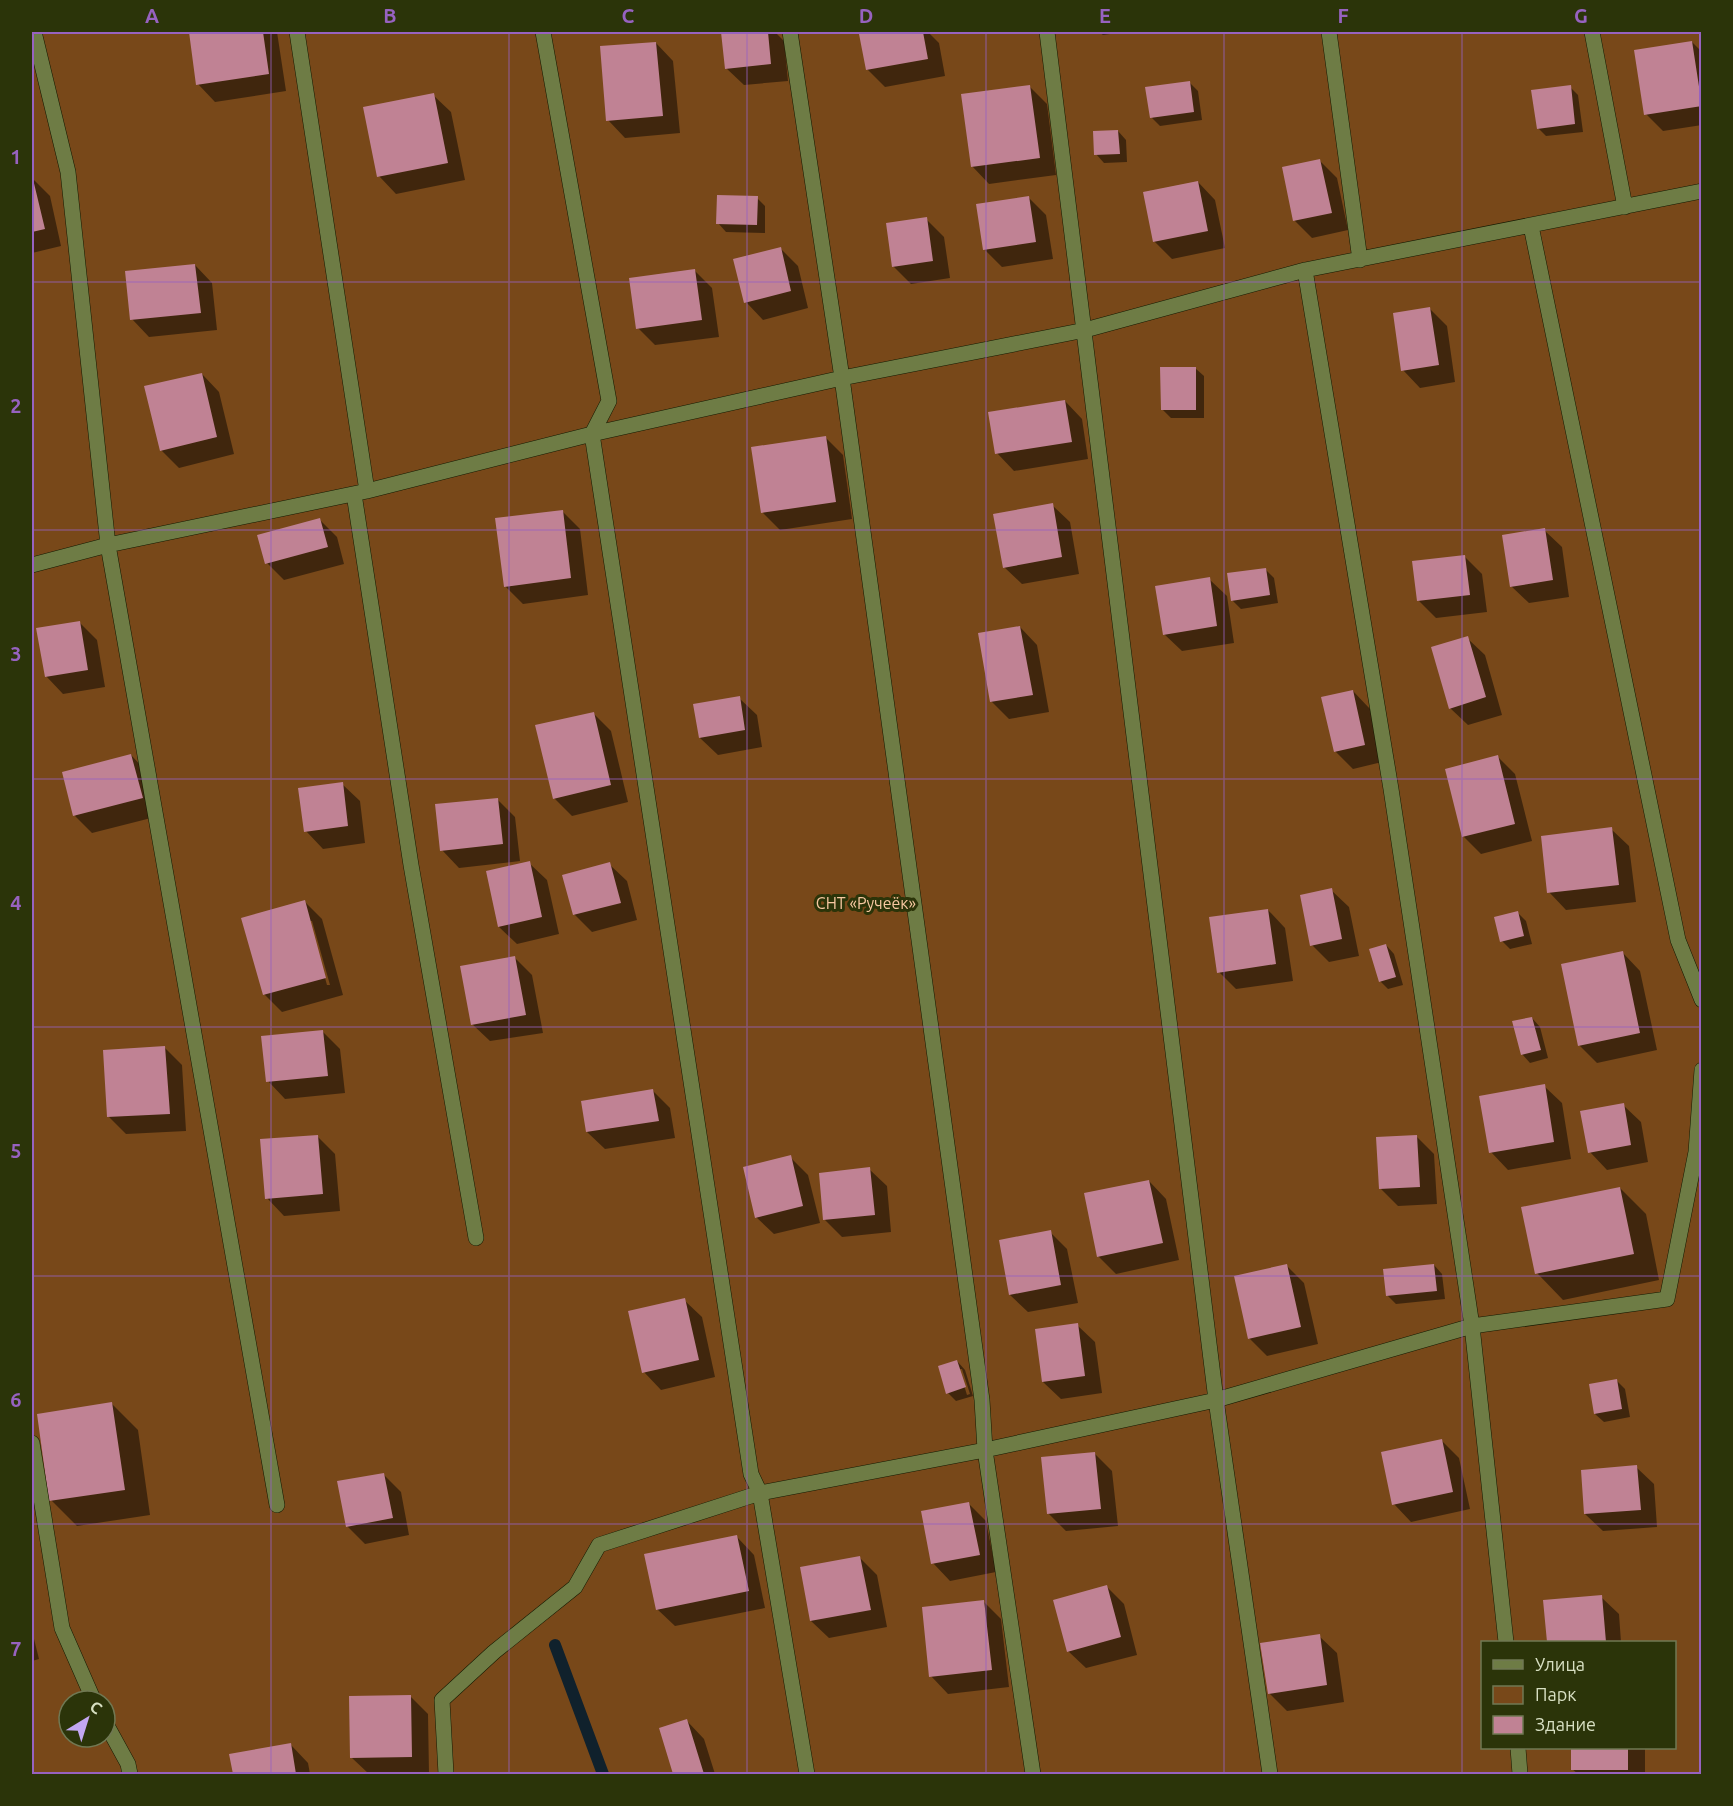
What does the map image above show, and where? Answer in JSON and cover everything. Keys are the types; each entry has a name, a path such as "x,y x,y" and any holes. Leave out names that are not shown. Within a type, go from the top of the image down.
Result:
{"lane":[{"path":"34,32 68,172 108,545 276,1505"},
{"path":"297,32 411,865 476,1239"},
{"path":"543,32 609,401 592,434 751,1474 760,1493 807,1774"},
{"path":"790,32 842,378 982,1400 985,1450 1033,1774"},
{"path":"1047,32 1216,1400 1270,1774"},
{"path":"1329,32 1360,260"},
{"path":"1592,32 1625,207"},
{"path":"32,565 108,545 361,492 592,434 842,378 1085,330 1305,270 1701,191"},
{"path":"1532,226 1678,940 1701,1000"},
{"path":"1305,270 1391,789 1472,1326 1506,1641"},
{"path":"446,1774 442,1700 494,1652 575,1587 599,1545 760,1493 985,1450 1216,1400 1472,1326 1667,1299 1696,1152 1701,1070"},
{"path":"32,1443 62,1628 89,1689"},
{"path":"117,1744 128,1764 130,1774"},
{"path":"1518,1749 1520,1774"}],"green space":[{"name":"СНТ «Ручеёк»","path":"32,32 1701,32 1701,1774 32,1774"}],"building":[{"path":"189,32 263,32 269,74 196,85"},
{"path":"721,32 768,32 771,64 725,69"},
{"path":"923,32 928,59 866,70 859,34"},
{"path":"1692,41 1702,106 1644,115 1634,50"},
{"path":"656,42 663,116 606,121 600,46"},
{"path":"1190,81 1194,112 1150,118 1145,87"},
{"path":"1030,85 1040,158 971,167 961,94"},
{"path":"1571,85 1575,124 1537,129 1531,90"},
{"path":"434,93 448,163 377,177 363,107"},
{"path":"1118,130 1120,154 1094,155 1093,131"},
{"path":"1320,159 1332,213 1293,221 1282,167"},
{"path":"32,175 45,229 32,232"},
{"path":"1198,181 1208,231 1153,242 1143,192"},
{"path":"717,195 758,196 757,225 716,224"},
{"path":"1029,196 1036,242 983,250 976,204"},
{"path":"927,217 933,261 892,267 886,223"},
{"path":"781,247 791,291 744,303 733,259"},
{"path":"195,264 201,313 130,320 125,271"},
{"path":"695,269 702,320 636,329 629,278"},
{"path":"1430,307 1439,365 1401,371 1393,313"},
{"path":"1160,367 1196,367 1196,410 1161,410"},
{"path":"202,373 217,437 160,451 144,386"},
{"path":"1065,400 1072,442 995,454 988,412"},
{"path":"826,436 836,502 761,513 751,447"},
{"path":"1053,503 1062,557 1003,568 993,514"},
{"path":"563,510 571,578 504,587 495,518"},
{"path":"320,518 328,547 265,564 257,535"},
{"path":"1545,528 1553,580 1510,587 1502,535"},
{"path":"1465,555 1470,595 1417,601 1412,561"},
{"path":"1266,568 1270,595 1231,601 1227,573"},
{"path":"1210,577 1217,626 1163,635 1155,586"},
{"path":"80,621 88,670 45,677 36,628"},
{"path":"1020,626 1033,695 990,702 978,633"},
{"path":"1468,636 1486,697 1449,709 1431,647"},
{"path":"1353,690 1365,745 1334,752 1321,697"},
{"path":"740,696 745,730 699,738 693,704"},
{"path":"594,712 611,785 553,799 535,725"},
{"path":"131,754 143,798 73,816 62,772"},
{"path":"1498,755 1515,824 1462,837 1445,769"},
{"path":"343,782 348,826 304,832 298,788"},
{"path":"498,798 503,844 440,851 435,804"},
{"path":"1612,827 1619,885 1547,893 1541,836"},
{"path":"530,861 542,917 498,927 486,871"},
{"path":"610,862 621,903 573,915 562,875"},
{"path":"1332,888 1342,939 1310,946 1300,895"},
{"path":"305,900 326,978 263,995 241,918"},
{"path":"1268,909 1276,964 1217,973 1209,917"},
{"path":"1518,911 1524,936 1500,942 1494,917"},
{"path":"1386,944 1396,977 1379,982 1369,949"},
{"path":"1623,951 1640,1033 1578,1046 1561,964"},
{"path":"515,956 526,1015 471,1025 460,966"},
{"path":"1532,1017 1541,1050 1521,1055 1512,1021"},
{"path":"323,1030 328,1076 266,1082 261,1036"},
{"path":"165,1046 170,1114 107,1117 103,1050"},
{"path":"1545,1084 1554,1142 1489,1153 1479,1096"},
{"path":"653,1089 659,1121 586,1132 581,1101"},
{"path":"1624,1103 1631,1145 1588,1153 1580,1111"},
{"path":"318,1135 323,1194 265,1199 260,1139"},
{"path":"1417,1135 1420,1187 1379,1189 1376,1137"},
{"path":"791,1155 803,1206 755,1218 743,1167"},
{"path":"870,1167 875,1215 823,1220 819,1173"},
{"path":"1149,1180 1163,1243 1097,1257 1084,1193"},
{"path":"1620,1187 1634,1254 1535,1274 1521,1207"},
{"path":"1051,1230 1061,1285 1009,1295 999,1240"},
{"path":"1287,1264 1301,1327 1248,1339 1234,1276"},
{"path":"1434,1264 1437,1291 1386,1296 1383,1269"},
{"path":"685,1298 699,1360 642,1373 628,1311"},
{"path":"1078,1323 1085,1376 1042,1382 1035,1329"},
{"path":"957,1360 966,1387 946,1394 938,1366"},
{"path":"1617,1379 1622,1409 1594,1414 1589,1384"},
{"path":"112,1402 125,1490 49,1501 37,1414"},
{"path":"1442,1439 1453,1492 1392,1505 1381,1452"},
{"path":"1095,1452 1101,1509 1047,1514 1041,1457"},
{"path":"1637,1465 1641,1510 1584,1514 1581,1470"},
{"path":"384,1473 393,1518 346,1527 337,1481"},
{"path":"969,1502 980,1555 931,1564 921,1511"},
{"path":"737,1535 749,1591 656,1610 644,1554"},
{"path":"860,1556 871,1610 810,1621 800,1567"},
{"path":"1107,1585 1121,1637 1067,1652 1053,1600"},
{"path":"1602,1595 1606,1641 1547,1641 1543,1600"},
{"path":"984,1600 992,1670 929,1677 922,1607"},
{"path":"1320,1634 1327,1685 1268,1694 1260,1643"},
{"path":"411,1695 412,1757 350,1758 349,1696"},
{"path":"687,1719 704,1774 673,1774 659,1728"},
{"path":"291,1743 296,1774 233,1774 229,1754"},
{"path":"1571,1749 1628,1749 1628,1770 1571,1770"}],"waterway":[{"path":"555,1645 603,1774"}]}
